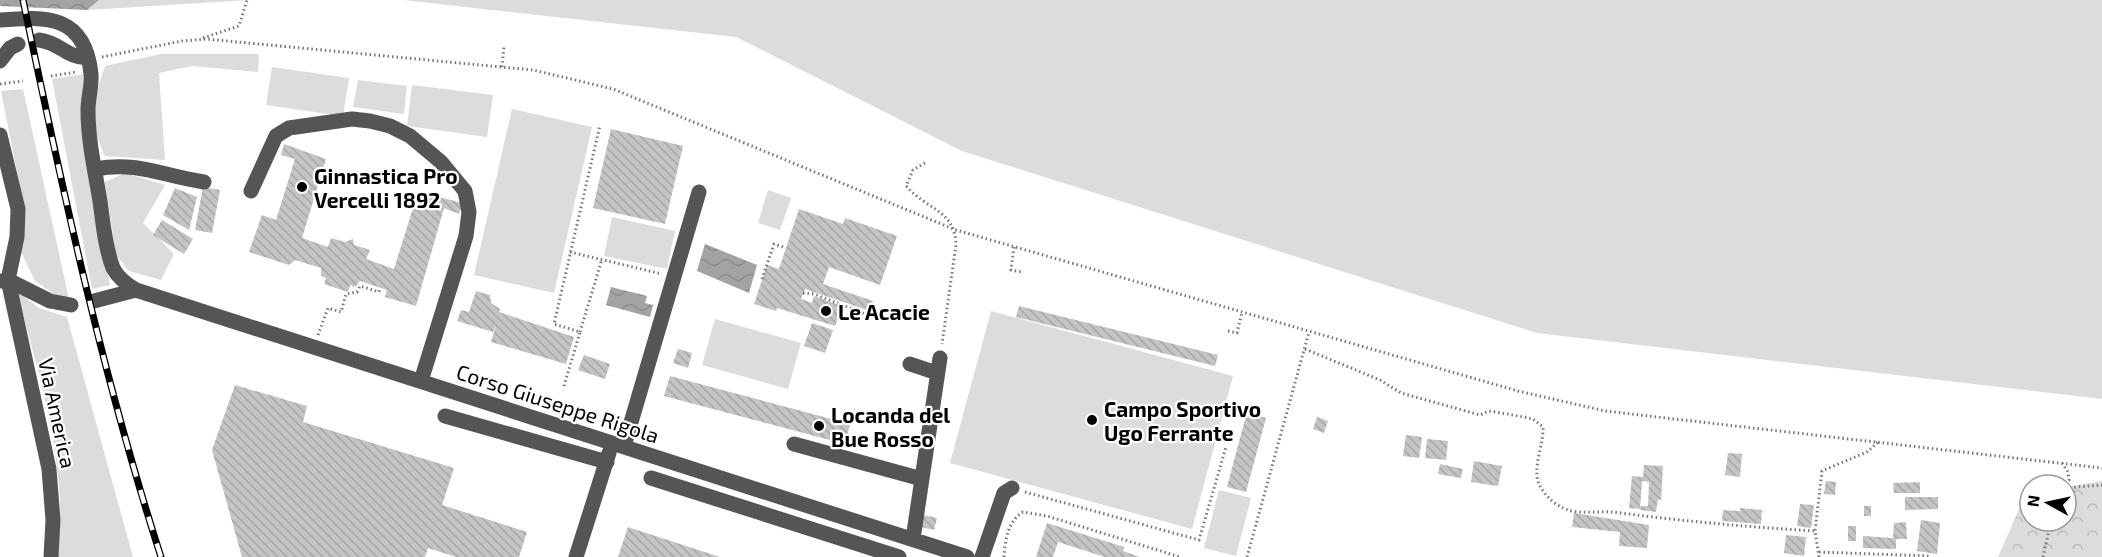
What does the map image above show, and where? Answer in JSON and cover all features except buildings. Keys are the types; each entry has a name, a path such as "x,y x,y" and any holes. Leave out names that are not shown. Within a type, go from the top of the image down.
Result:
{"street":[{"path":"0,20 39,17 55,21 77,35 91,76 88,117 107,245 114,269 123,282 135,290"},
{"path":"39,40 49,41 86,64"},
{"path":"0,61 10,48 18,44"},
{"path":"251,191 276,136 289,128 352,119 390,126 410,136 441,162 465,191 469,212 466,236 421,381"},
{"path":"0,135 18,209 17,237 4,280 50,301 71,305"},
{"path":"95,169 119,165 136,166 204,182"},
{"path":"576,557 607,462 619,444 699,192"},
{"name":"Via America","path":"4,280 49,469 53,520 51,557"},
{"path":"94,301 135,290"},
{"name":"Corso Giuseppe Rigola","path":"135,290 967,557"},
{"path":"913,539 940,358"},
{"path":"910,364 937,373"},
{"path":"445,416 607,462"},
{"path":"794,444 922,479"},
{"path":"651,478 899,557"},
{"path":"982,557 1004,493 1012,488"}],"path":[{"path":"51,76 86,64 196,40 239,26 247,0"},
{"path":"196,40 561,75 613,89 956,230 1518,391 1605,411 2102,468"},
{"path":"502,68 504,47"},
{"path":"0,84 23,81"},
{"path":"580,332 554,324 600,125"},
{"path":"925,163 913,170 906,186 914,195 949,219 956,230 956,245 940,358"},
{"path":"762,279 774,244 786,248"},
{"path":"1014,247 1011,270 1022,272"},
{"path":"570,252 674,276"},
{"path":"564,386 602,259"},
{"path":"319,333 328,308 341,312 346,294 357,292 360,286 379,292 380,288"},
{"path":"803,293 814,294 873,317"},
{"path":"1228,331 1237,333 1242,312"},
{"path":"1248,557 1309,332"},
{"path":"1305,349 1380,380 1401,393 1480,415 1489,411 1533,419 1540,423 1544,436 1537,471 1540,485 1552,500 1570,511 1598,510 1676,520 1815,531"},
{"path":"1879,441 1868,452 1824,469 1815,531 1819,555 1929,556"},
{"path":"1012,488 1199,540 1226,447"},
{"path":"2062,463 2068,473"},
{"path":"2078,487 2102,485"},
{"path":"1004,557 1009,528 1015,517 1023,512 1047,516 1179,557"},
{"path":"2043,557 2048,533"}],"green space":[{"path":"99,0 250,0 87,10"},
{"path":"403,0 2102,0 2102,399 1537,333 962,151 736,37"},
{"path":"161,54 259,54 258,72 192,66 159,73 165,160 105,156 97,132 94,111 105,66"},
{"path":"272,67 349,78 343,116 266,105"},
{"path":"83,74 82,116 110,285 92,289 52,79"},
{"path":"358,80 407,86 404,114 353,107"},
{"path":"412,85 493,95 487,137 407,126"},
{"path":"23,89 69,299 55,295 35,281 21,252 24,208 1,91"},
{"path":"512,109 592,127 554,293 474,275"},
{"path":"125,173 165,185 143,223 174,254 161,280 129,271 116,255 105,182"},
{"path":"768,190 791,198 780,230 758,223"},
{"path":"612,217 675,231 667,269 604,256"},
{"path":"17,291 39,308 67,317 133,557 58,557 60,524 56,456 43,389"},
{"name":"Campo Sportivo Ugo Ferrante","path":"991,311 1233,376 1192,529 950,463"},
{"path":"715,319 801,343 788,389 702,365"},
{"path":"2102,481 2102,557 1998,557 2018,511 2018,533 2078,533 2078,485"},
{"path":"1219,490 1251,498 1236,556 1204,548"}],"water":[{"path":"0,0 99,0 87,10 0,6"},
{"path":"705,244 757,265 749,293 697,271"},
{"path":"611,287 647,296 645,303 653,305 650,317 606,305"}],"railway":[{"path":"23,0 84,280 120,419 161,557"}],"place":[{"name":"Ginnastica Pro Vercelli 1892","path":"302,187"},
{"name":"Le Acacie","path":"826,311"},
{"name":"Campo Sportivo Ugo Ferrante","path":"1092,420"},
{"name":"Locanda del Bue Rosso","path":"819,426"}]}
